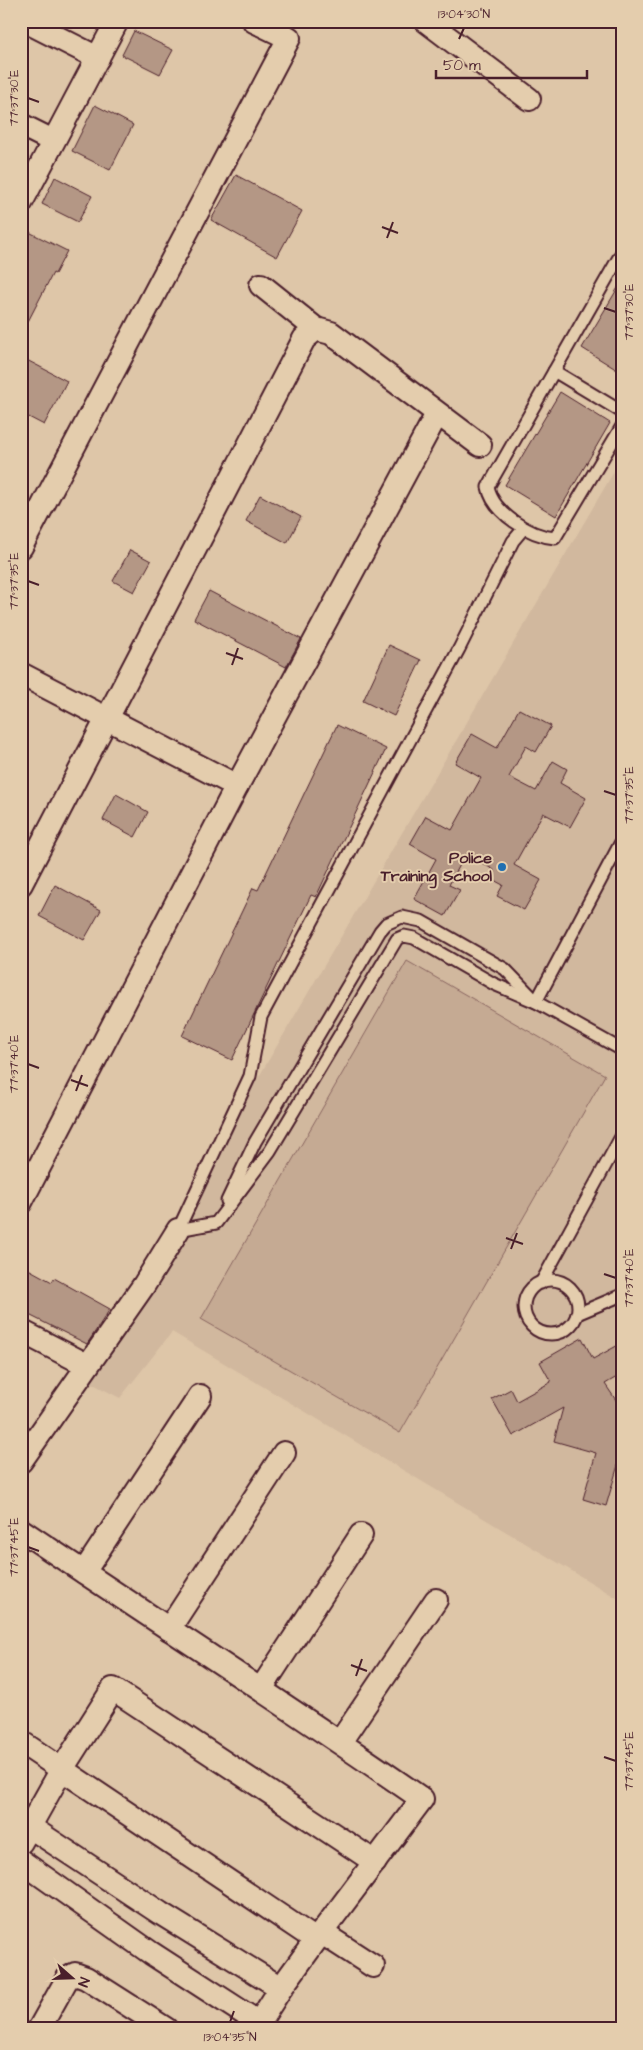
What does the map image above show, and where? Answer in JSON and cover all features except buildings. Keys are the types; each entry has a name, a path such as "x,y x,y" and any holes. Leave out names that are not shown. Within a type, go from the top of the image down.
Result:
{"street":[{"path":"25,21 98,58"},
{"path":"21,203 117,21"},
{"path":"21,547 289,38 254,21"},
{"path":"426,21 529,99"},
{"path":"21,125 53,141"},
{"path":"261,285 316,329 331,333 480,445"},
{"path":"21,884 304,339 316,329"},
{"path":"21,1202 237,786 437,414"},
{"path":"21,674 237,786"},
{"path":"21,1461 144,1285 178,1230"},
{"path":"21,1331 87,1365"},
{"path":"84,1572 200,1396"},
{"path":"169,1630 284,1452"},
{"path":"21,1530 169,1630 261,1689 422,1799 281,1988 257,2026 21,1861"},
{"path":"261,1689 361,1535"},
{"path":"340,1742 436,1600"},
{"path":"281,1988 160,1913 25,1834 62,1769 113,1689 375,1862"},
{"path":"21,1742 319,1936 373,1966"},
{"path":"39,2029 67,1979 75,1974 86,1978 166,2029"}],"lane":[{"path":"622,252 488,487 490,496 497,506 524,528 542,537 555,538 622,426"},
{"path":"554,371 622,412"},
{"path":"178,1230 250,1076 261,1017 459,649 514,541 524,528"},
{"path":"536,1002 622,840"},
{"path":"216,1223 255,1142 380,931 386,924 402,918 421,921 505,970 536,1002"},
{"path":"178,1230 216,1223 270,1151 397,938 404,936 414,938 494,984 536,1002 622,1050"},
{"path":"541,1282 558,1281 572,1290 576,1298 577,1314 573,1322 559,1333 550,1334 534,1328 525,1312 525,1303 528,1294 541,1282 622,1135"},
{"path":"577,1314 622,1295"}],"shaded area":[{"name":"Police Training School","path":"622,458 622,1601 172,1332 120,1398 72,1373 142,1276"},
{"path":"407,961 605,1075 400,1433 201,1319"}],"place":[{"name":"Police Training School","path":"502,867"}]}
